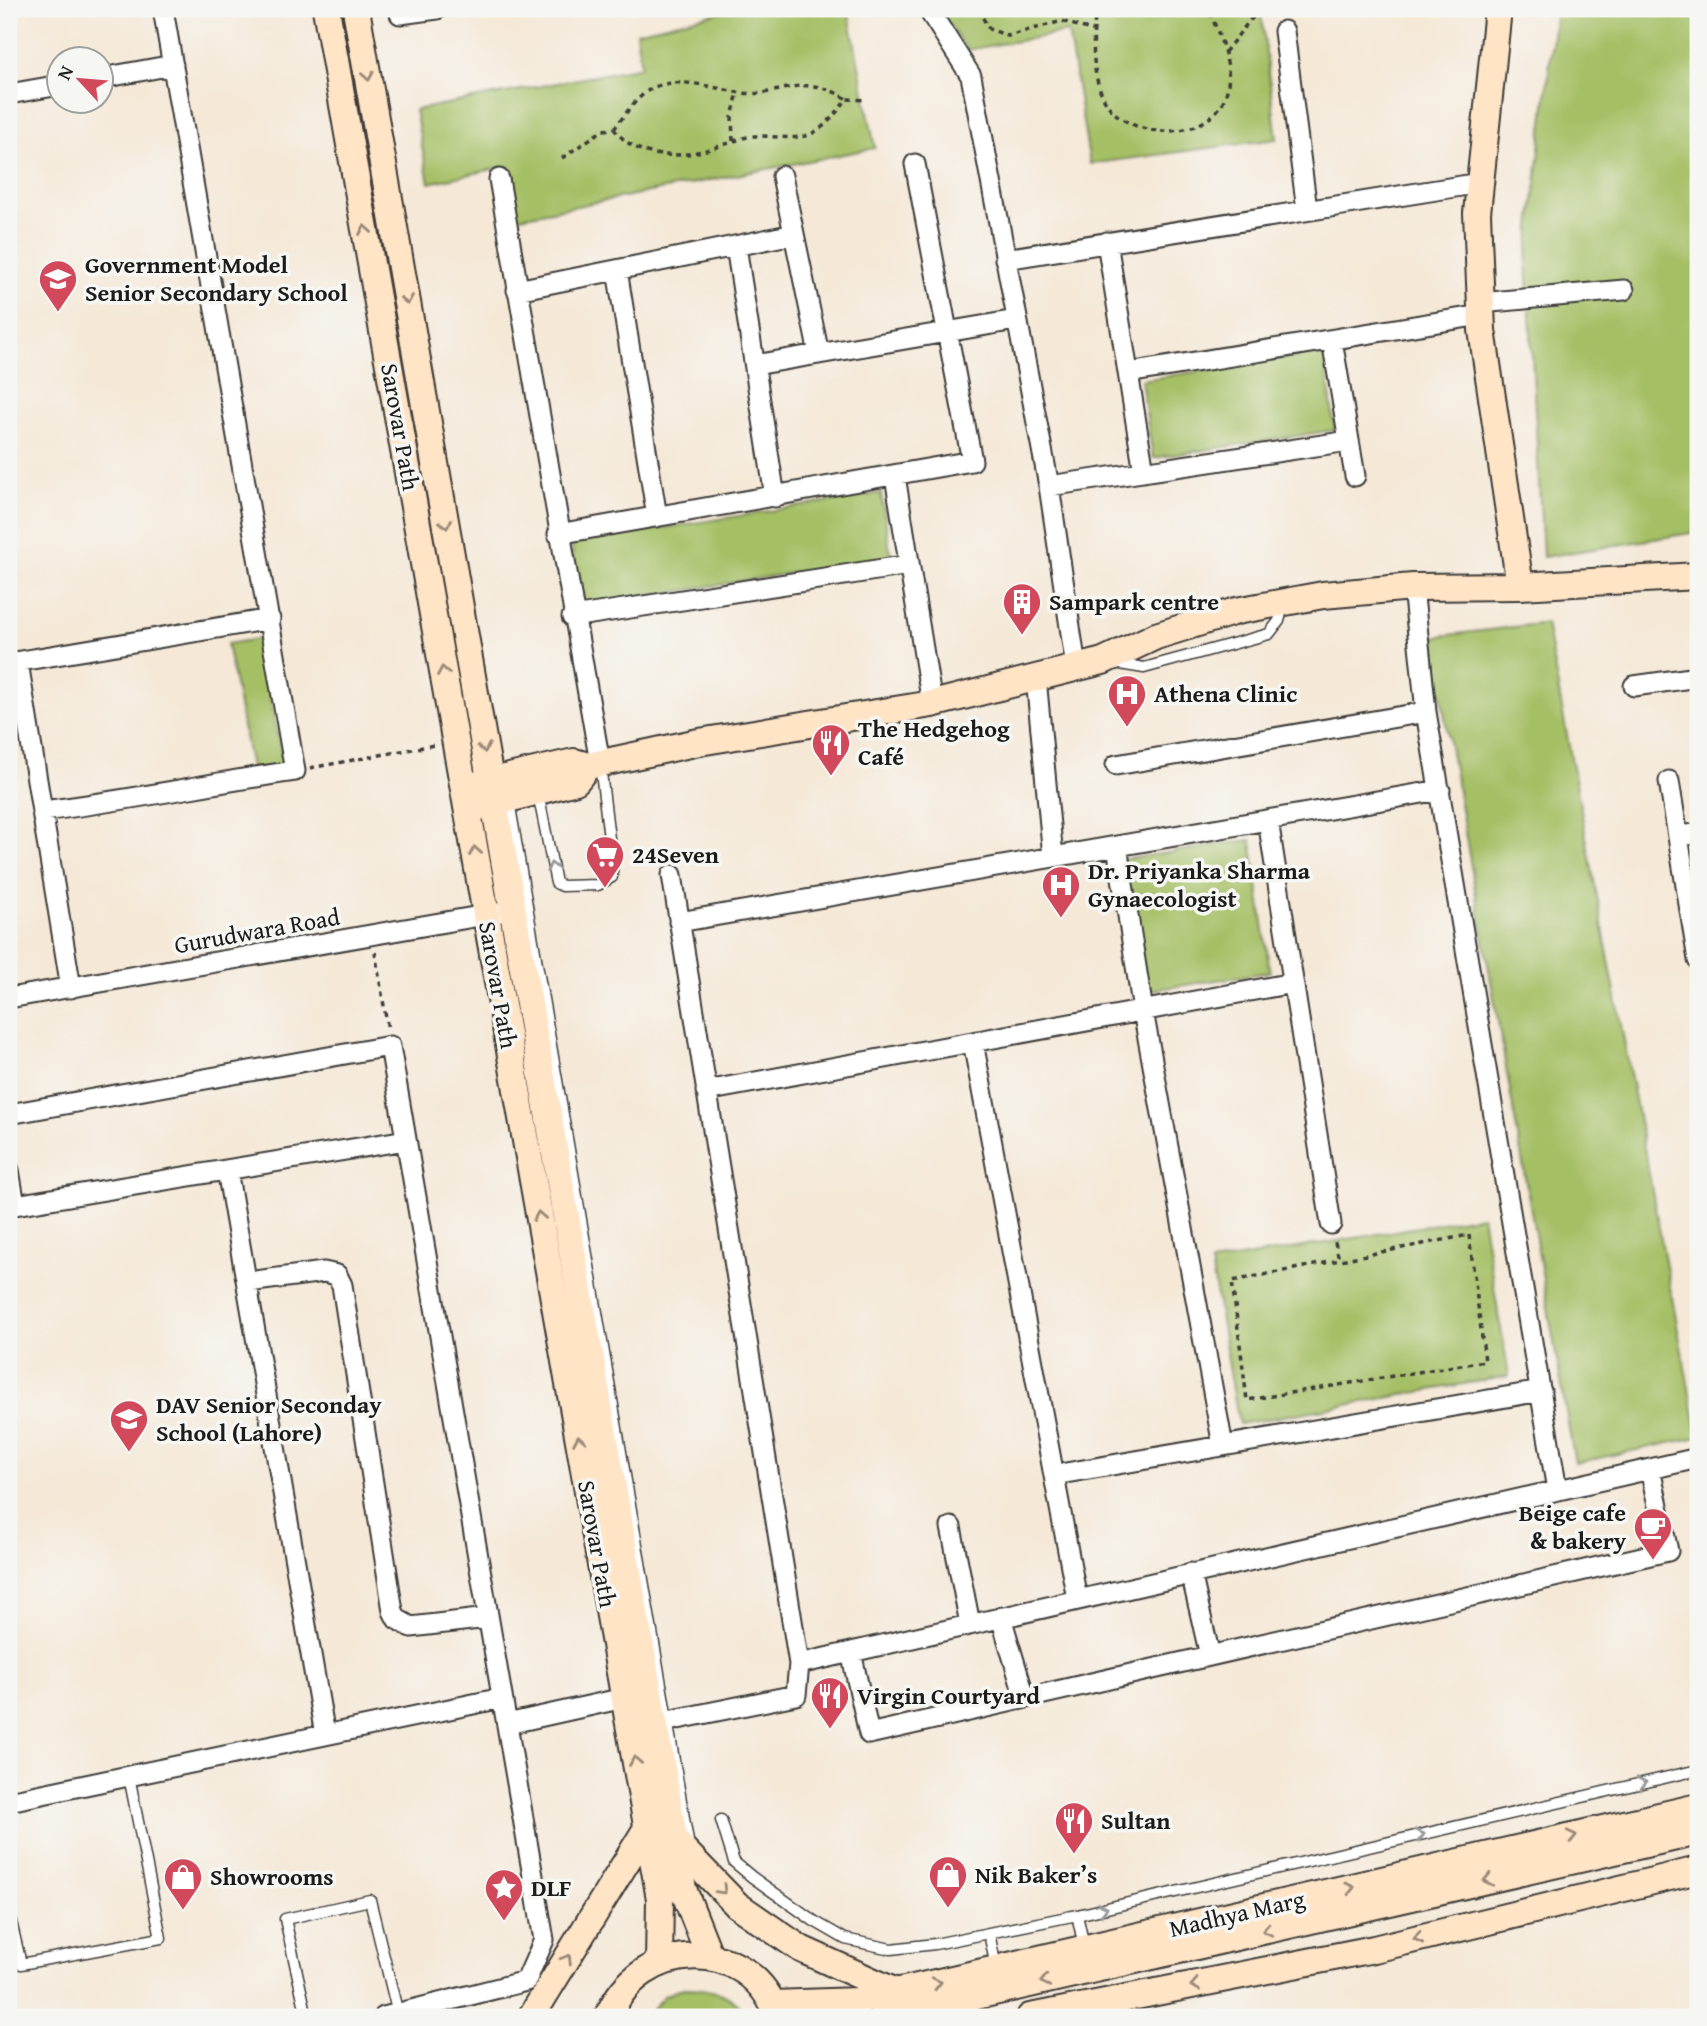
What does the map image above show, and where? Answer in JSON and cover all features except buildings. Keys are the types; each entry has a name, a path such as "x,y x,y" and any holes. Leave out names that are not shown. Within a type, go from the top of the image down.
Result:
{"main road":[{"name":"Sarovar Path","path":"326,9 660,1899 659,1963"},
{"name":"Sarovar Path","path":"356,9 498,796 513,911 683,1850 683,1889 710,1957"},
{"path":"1498,9 1477,213 1480,309 1520,586"},
{"path":"498,796 574,762 594,764 699,742 932,704 1103,662 1156,636 1236,611 1322,594 1413,587 1520,586 1698,576"},
{"path":"465,798 538,792 576,781 594,764"},
{"name":"Madhya Marg","path":"892,2010 997,1970 1698,1807"},
{"path":"531,2017 647,1828"},
{"name":"Madhya Marg","path":"776,2010 857,2001 892,2010 1698,1832"},
{"path":"683,1850 737,1905 892,2010"},
{"path":"1030,2017 1374,1949 1698,1870"},
{"path":"608,2017 627,1985 659,1963 690,1956 710,1957 726,1962 749,1975 776,2010"}],"street":[{"path":"42,811 117,802 195,786 295,771 163,9"},
{"path":"400,14 437,9"},
{"path":"928,9 971,76 1049,486 1076,667"},
{"path":"1284,31 1307,210"},
{"path":"116,75 173,65"},
{"path":"9,94 46,87"},
{"path":"558,534 972,461 915,164"},
{"path":"782,176 819,354"},
{"path":"499,178 594,764"},
{"path":"1004,259 1480,183"},
{"path":"517,290 794,234"},
{"path":"1107,242 1144,472"},
{"path":"736,246 775,497"},
{"path":"617,270 657,517"},
{"path":"1128,373 1332,340 1480,309 1624,290"},
{"path":"755,365 1016,320"},
{"path":"1332,340 1355,476"},
{"path":"1049,486 1349,442"},
{"path":"895,476 932,704"},
{"path":"572,617 909,565"},
{"path":"1413,587 1426,712 1557,1490"},
{"path":"71,988 42,811 13,662 270,619"},
{"path":"1634,686 1698,677"},
{"path":"1036,678 1053,857"},
{"path":"1116,765 1426,712"},
{"path":"1669,781 1698,960"},
{"path":"679,922 1440,790"},
{"path":"1268,820 1331,1224"},
{"path":"1678,836 1698,833"},
{"path":"1117,846 1143,1011 1223,1446"},
{"path":"668,1721 796,1695 799,1664 672,875"},
{"name":"Gurudwara Road","path":"9,998 513,911"},
{"path":"706,1091 1293,983"},
{"path":"973,1042 1077,1599"},
{"path":"9,1114 390,1046 544,1940 526,1981 391,2016"},
{"path":"9,1170 12,1205 406,1140"},
{"path":"227,1170 325,1735"},
{"path":"248,1282 324,1272 337,1275 344,1298 393,1611 397,1619 411,1627 488,1618"},
{"path":"1054,1475 1541,1391"},
{"path":"799,1664 1698,1458"},
{"path":"851,1652 869,1734 1210,1656 1668,1551 1650,1469"},
{"path":"951,1527 970,1624"},
{"path":"1191,1573 1210,1656"},
{"path":"1001,1617 1026,1698"},
{"path":"9,1801 502,1698"},
{"path":"507,1724 624,1698"}],"lane":[{"path":"538,792 556,883 562,886 604,884 612,877 612,863 594,764"},
{"path":"498,796 668,1721 665,1748"},
{"path":"721,1821 734,1862 814,1921 845,1939 891,1949 1077,1916 1698,1770"},
{"path":"9,1913 21,1964 161,1938 143,1834 129,1776"},
{"path":"307,2017 285,1919 370,1900 391,2016"},
{"path":"1077,1916 1085,1950"},
{"path":"989,1933 997,1970"}],"path":[{"path":"978,9 989,29 1008,36 1062,21 1093,31"},
{"path":"1096,9 1093,31 1100,87 1110,108 1129,124 1151,132 1189,128 1211,118 1226,97 1228,73 1225,52 1209,9"},
{"path":"1225,52 1250,20 1265,9"},
{"path":"614,130 642,96 658,85 701,84 738,92 811,84 832,90 848,99 865,100"},
{"path":"733,141 732,117 738,92"},
{"path":"614,130 625,144 641,152 660,156 705,150 754,136 803,137 817,131 848,99"},
{"path":"562,158 603,130 614,130"},
{"path":"295,771 455,741"},
{"path":"374,951 390,1046"},
{"path":"1469,1236 1485,1361 1247,1400 1232,1281 1469,1236"}],"green space":[{"path":"734,9 848,9 875,148 515,218 508,166 429,183 415,110 641,67 636,32"},
{"path":"938,9 1278,9 1261,13 1277,139 1090,164 1068,32 967,50"},
{"path":"1556,9 1698,9 1698,532 1543,557 1527,261"},
{"path":"1324,352 1335,430 1153,458 1141,380"},
{"path":"881,493 891,557 581,607 571,543"},
{"path":"1546,623 1698,1437 1575,1463 1431,637"},
{"path":"258,639 285,771 253,778 227,644"},
{"path":"1251,840 1270,972 1139,992 1119,860"},
{"path":"1482,1216 1509,1376 1239,1424 1211,1263"},
{"path":"683,1988 702,1989 728,1997 736,2002 748,2017 644,2017 664,1996"}],"place":[{"name":"Government Model Senior Secondary School","path":"58,313"},
{"name":"Sampark centre","path":"1022,636"},
{"name":"Athena Clinic","path":"1127,728"},
{"name":"The Hedgehog Café","path":"831,777"},
{"name":"24Seven","path":"605,889"},
{"name":"Dr. Priyanka Sharma Gynaecologist","path":"1061,919"},
{"name":"DAV Senior Seconday School (Lahore)","path":"129,1453"},
{"name":"Beige cafe & bakery","path":"1653,1561"},
{"name":"Virgin Courtyard","path":"830,1730"},
{"name":"Sultan","path":"1074,1855"},
{"name":"Nik Baker’s","path":"948,1909"},
{"name":"Showrooms","path":"183,1911"},
{"name":"DLF","path":"504,1922"}]}
